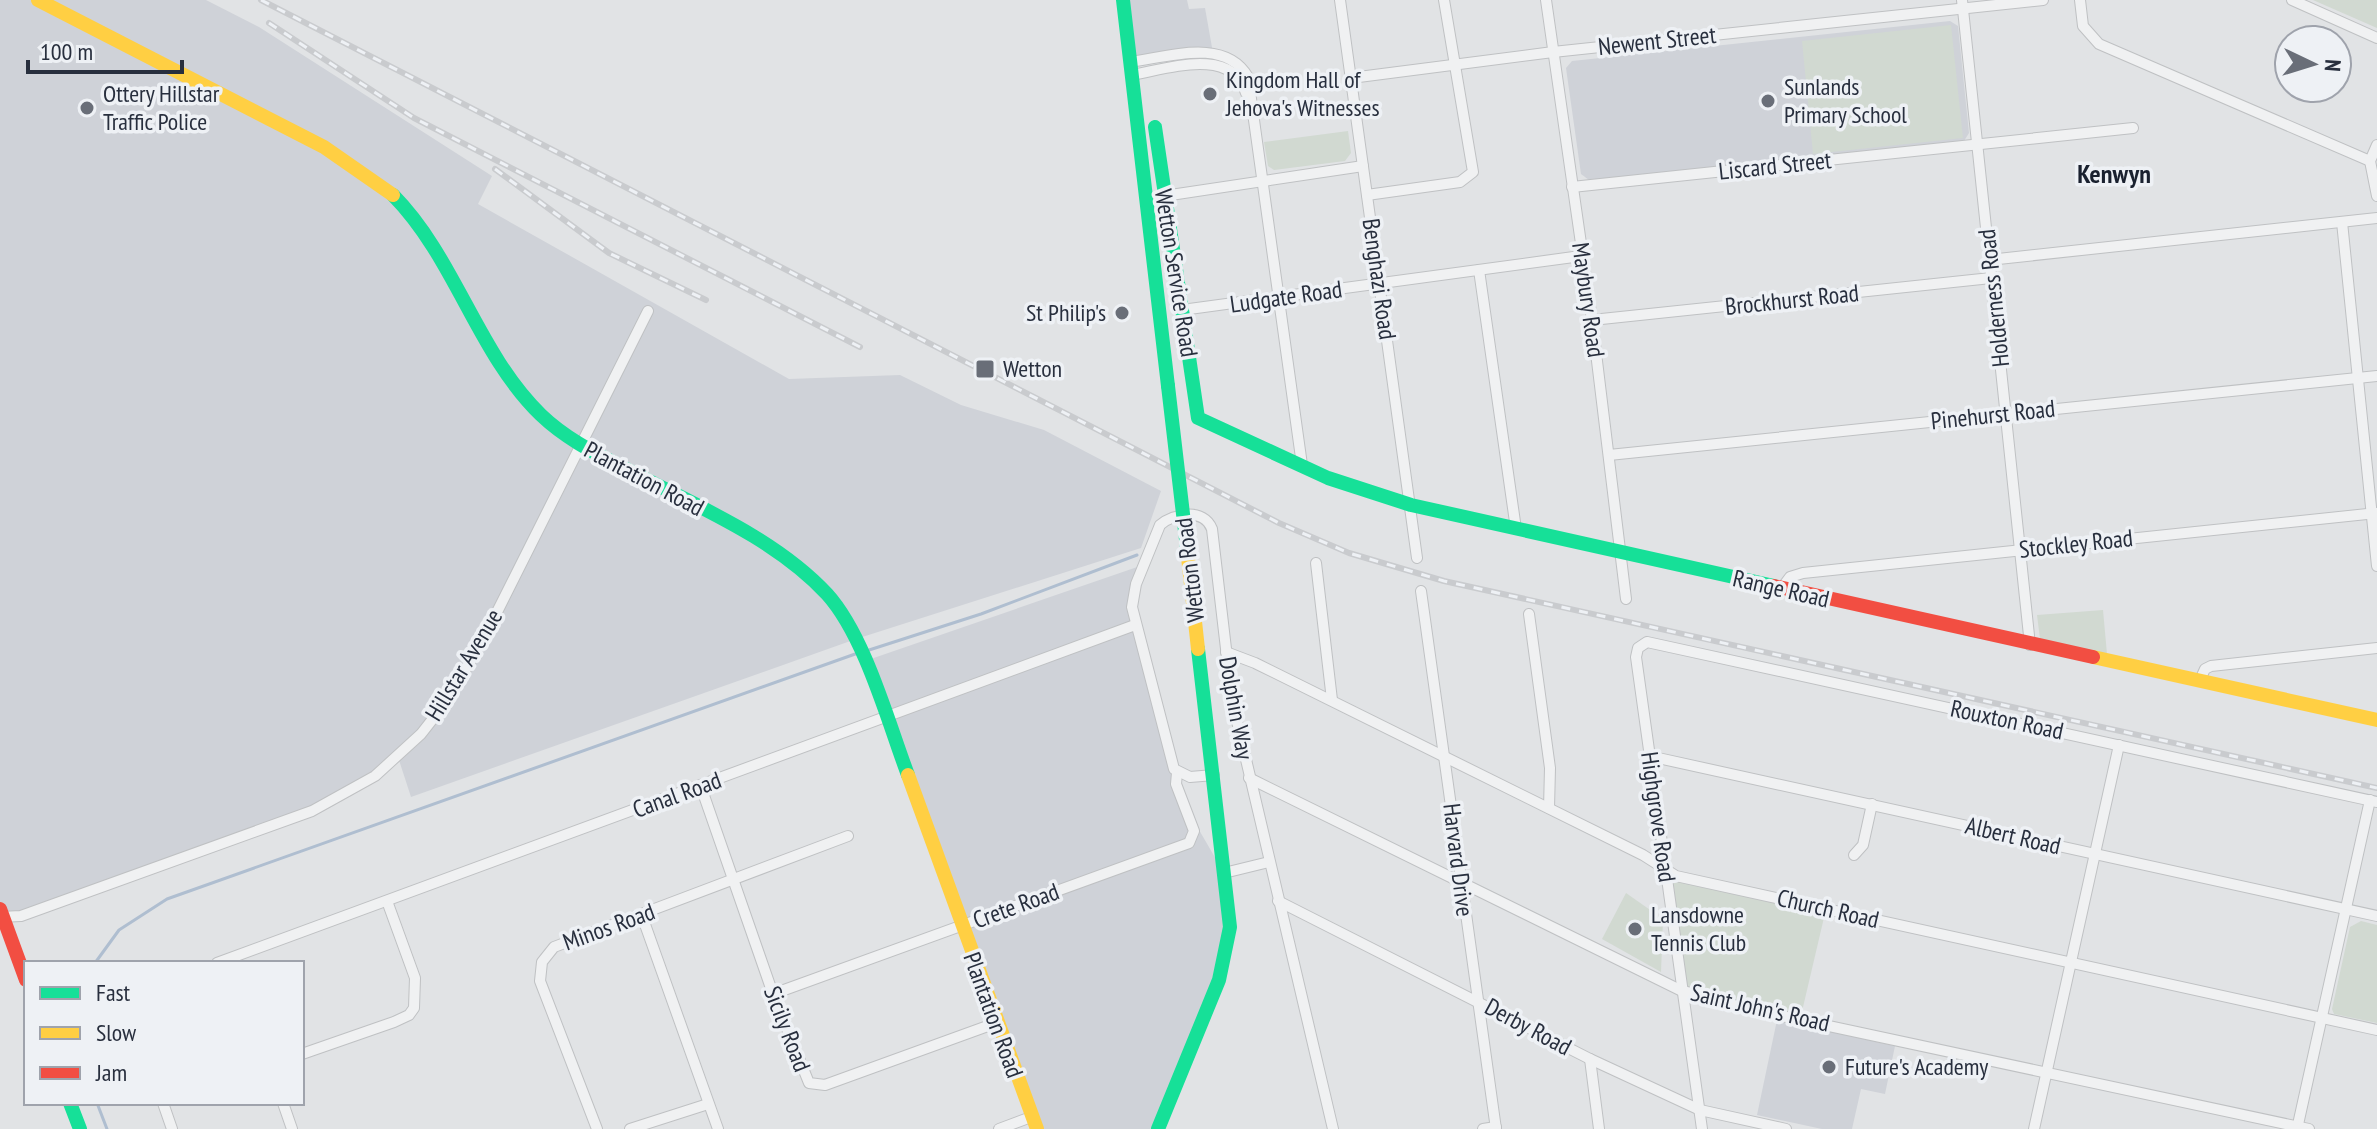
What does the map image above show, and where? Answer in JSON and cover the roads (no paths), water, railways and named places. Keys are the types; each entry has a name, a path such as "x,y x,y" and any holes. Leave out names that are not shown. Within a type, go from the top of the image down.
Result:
{"street":[{"name":"Plantation Road","path":"38,0 356,166 394,195 429,240 513,383 543,420 581,445 763,543 809,575 829,596 856,639 1034,1123"},
{"name":"Wetton Road","path":"1123,0 1230,927 1226,958 1158,1129"},
{"name":"Benghazi Road","path":"1340,0 1417,558"},
{"path":"1367,195 1460,182 1472,175 1466,114 1453,66 1444,0"},
{"name":"Maybury Road","path":"1546,0 1592,320 1626,599"},
{"name":"Newent Street","path":"1351,78 1962,4 2043,0"},
{"path":"2080,0 2083,26 2099,44 2370,161"},
{"path":"2292,0 2377,38"},
{"name":"Holderness Road","path":"1962,4 2030,645"},
{"path":"1131,68 1223,54 1241,65 1248,77 1302,465"},
{"name":"Wetton Service Road","path":"1155,127 1198,418"},
{"name":"Liscard Street","path":"1572,187 2133,128"},
{"path":"2377,145 2370,161 2377,196"},
{"path":"1164,196 1363,166"},
{"path":"1989,260 2377,218"},
{"path":"2342,222 2377,566"},
{"name":"Ludgate Road","path":"1182,310 1581,256"},
{"path":"1479,270 1516,529"},
{"name":"Brockhurst Road","path":"1592,320 1991,278"},
{"name":"Hillstar Avenue","path":"1,914 21,916 312,811 375,776 421,734 450,697 488,630 648,311"},
{"name":"Pinehurst Road","path":"1609,455 2377,376"},
{"name":"Range Road","path":"1198,418 1357,489 1411,505 2377,720"},
{"name":"Stockley Road","path":"1781,589 1790,577 1803,573 2374,513"},
{"name":"Dolphin Way","path":"1214,775 1190,777 1177,773 1135,625 1133,594 1160,525 1168,519 1194,514 1207,520 1212,529 1226,652 1249,778 1333,1129"},
{"path":"1316,563 1332,700"},
{"name":"Harvard Drive","path":"1421,591 1496,1128"},
{"path":"1529,614 1550,768 1549,808"},
{"name":"Canal Road","path":"222,961 1135,625"},
{"name":"Rouxton Road","path":"1638,648 1654,642 2374,801"},
{"name":"Highgrove Road","path":"1638,648 1636,657 1680,990 1702,1129"},
{"path":"2200,680 2205,669 2211,666 2377,648"},
{"name":"Church Road","path":"1226,652 1332,700 1549,808 1643,855 1676,876 2377,1030"},
{"path":"2034,1129 2119,745"},
{"name":"Albert Road","path":"1649,756 2377,916"},
{"name":"Crete Road","path":"773,994 1189,843 1194,831 1176,784 1177,773"},
{"name":"Saint John's Road","path":"1249,778 1680,990 1745,1008 2301,1128"},
{"name":"Sicily Road","path":"701,787 804,1079 813,1086 825,1085 996,1023"},
{"path":"2301,1128 2346,909 2374,801"},
{"path":"1854,855 1863,845 1872,804"},
{"name":"Minos Road","path":"597,1129 540,972 547,953 554,947 848,836"},
{"path":"1224,873 1269,862"},
{"path":"304,1053 394,1022 409,1015 414,1008 415,978 387,901"},
{"name":"Derby Road","path":"1278,901 1590,1059 1700,1110 1786,1129"},
{"path":"1,914 24,975"},
{"path":"642,916 718,1129"},
{"path":"1590,1059 1599,1129"},
{"path":"630,1129 708,1104"},
{"path":"71,1105 80,1129"},
{"path":"164,1105 172,1129"},
{"path":"284,1105 292,1129"},
{"path":"999,1129 1034,1123"},
{"path":"1483,1129 1496,1128"}],"waterway":[{"path":"866,651 981,614 1137,555"},
{"path":"96,961 119,930 167,899 858,653"},
{"path":"98,1105 107,1129"}],"railway":[{"path":"261,0 1279,523 1349,553 1444,581 2377,788"},
{"path":"269,23 414,118 860,347"},
{"path":"495,169 609,253 706,300"}],"place":[{"name":"Kingdom Hall of Jehova's Witnesses","path":"1210,94"},
{"name":"Sunlands Primary School","path":"1768,101"},
{"name":"Ottery Hillstar Traffic Police","path":"87,108"},
{"name":"St Philip's","path":"1122,313"},
{"name":"Wetton","path":"985,369"},
{"name":"Lansdowne Tennis Club","path":"1635,929"},
{"name":"Future's Academy","path":"1829,1067"}],"district":[{"name":"Kenwyn","path":"2114,174"}]}
